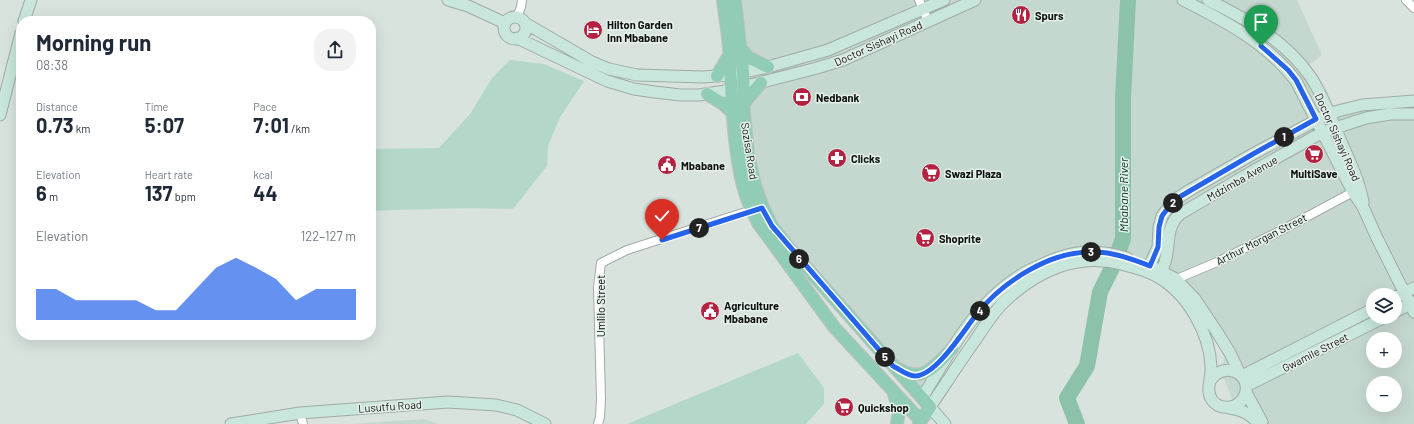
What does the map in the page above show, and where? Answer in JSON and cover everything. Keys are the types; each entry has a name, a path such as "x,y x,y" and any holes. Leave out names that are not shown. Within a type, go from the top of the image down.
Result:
{"main road":[{"path":"25,16 30,0"},
{"path":"448,0 468,6 506,24"},
{"name":"Sozisa Road","path":"723,0 730,54 731,90 738,162 743,187 757,209 930,407"},
{"name":"Sozisa Road","path":"735,0 743,72 748,154 755,185 758,223 834,327 912,410 921,423"},
{"name":"Doctor Sishayi Road","path":"521,20 592,62 609,69 637,75 685,77 717,76 730,75 768,67 828,50 922,5 944,0"},
{"name":"Doctor Sishayi Road","path":"517,38 607,81 634,89 680,95 707,94 761,83 843,60 975,0"},
{"name":"Doctor Sishayi Road","path":"1183,0 1234,27 1272,55 1288,70 1296,80 1353,192 1364,207"},
{"name":"Doctor Sishayi Road","path":"1208,0 1249,22 1295,58 1310,76 1330,113 1360,188 1364,207 1377,238 1413,306"},
{"path":"510,18 521,20 526,29 525,33 517,38 513,38 508,35 505,30 506,24 510,18"},
{"path":"740,47 748,57 768,67"},
{"path":"828,50 837,52 843,60"},
{"path":"0,116 16,53"},
{"path":"717,76 730,54"},
{"path":"744,103 761,83"},
{"path":"707,94 723,104 733,113"},
{"name":"Mdzimba Avenue","path":"1148,268 1158,247 1159,227 1162,216 1176,199 1253,154 1316,119 1330,113 1362,105 1414,101"},
{"name":"Mdzimba Avenue","path":"1159,273 1166,259 1171,225 1180,214 1323,132 1366,118 1390,114 1414,114"},
{"path":"903,424 922,398 952,349 977,314 996,294 1018,277 1059,257 1073,253 1092,252 1101,256"},
{"path":"921,423 930,407 987,323 1003,304 1024,286 1055,268 1074,262 1096,259 1111,253 1159,273 1195,299 1230,353 1263,424"},
{"path":"1172,281 1196,317 1206,339 1211,369 1208,387 1212,400 1222,407 1246,412 1259,424"},
{"path":"1402,310 1413,306"},
{"name":"Gwamile Street","path":"1243,382 1366,313"},
{"name":"Gwamile Street","path":"1243,382 1369,324"},
{"path":"893,366 915,376 932,368 952,349"},
{"path":"1210,381 1214,375 1221,370 1228,369 1234,371 1243,382 1240,403 1228,408"},
{"path":"893,391 898,410 897,424"},
{"name":"Lusutfu Road","path":"231,424 301,419 448,402 496,405 510,408 546,424"},
{"path":"930,407 945,424"}],"street":[{"path":"521,20 522,0"},
{"path":"1406,0 1414,8"},
{"path":"922,5 928,21"},
{"name":"Arthur Morgan Street","path":"1172,281 1217,262 1282,230 1353,192"},
{"name":"Umlilo Street","path":"598,424 601,399 598,287 601,263 627,250 757,209"}],"shaded area":[{"path":"735,0 1297,0 1322,55 1308,66 1330,113 1414,101 1414,424 1259,424 1235,406 1221,371 1225,356 1195,299 1161,270 1111,253 996,294 922,398 791,250 755,185"},
{"path":"424,419 439,424 351,424"}],"green space":[{"path":"510,60 544,64 584,81 560,117 548,146 547,166 513,209 459,208 376,211 376,149 439,148 470,114 492,78"},
{"path":"798,353 824,388 824,404 806,424 627,424"}],"waterway":[{"name":"Mbabane River","path":"1077,424 1067,398 1087,366 1100,292 1111,270 1123,239 1123,98 1128,0"}],"place":[{"name":"Spurs","path":"1021,15"},
{"name":"Hilton Garden Inn Mbabane","path":"593,30"},
{"name":"Nedbank","path":"802,97"},
{"name":"MultiSave","path":"1314,154"},
{"name":"Clicks","path":"837,158"},
{"name":"Mbabane","path":"667,165"},
{"name":"Swazi Plaza","path":"931,173"},
{"name":"Shoprite","path":"925,238"},
{"name":"Agriculture Mbabane","path":"710,311"},
{"name":"Quickshop","path":"844,407"}],"route":[{"path":"662,240 762,208 772,226 893,366 915,376 932,368 952,349 977,314 996,294 1018,277 1049,261 1073,253 1092,252 1111,253 1150,266 1158,247 1160,238 1159,227 1162,216 1176,199 1316,119 1296,80 1288,70 1261,46"}]}
